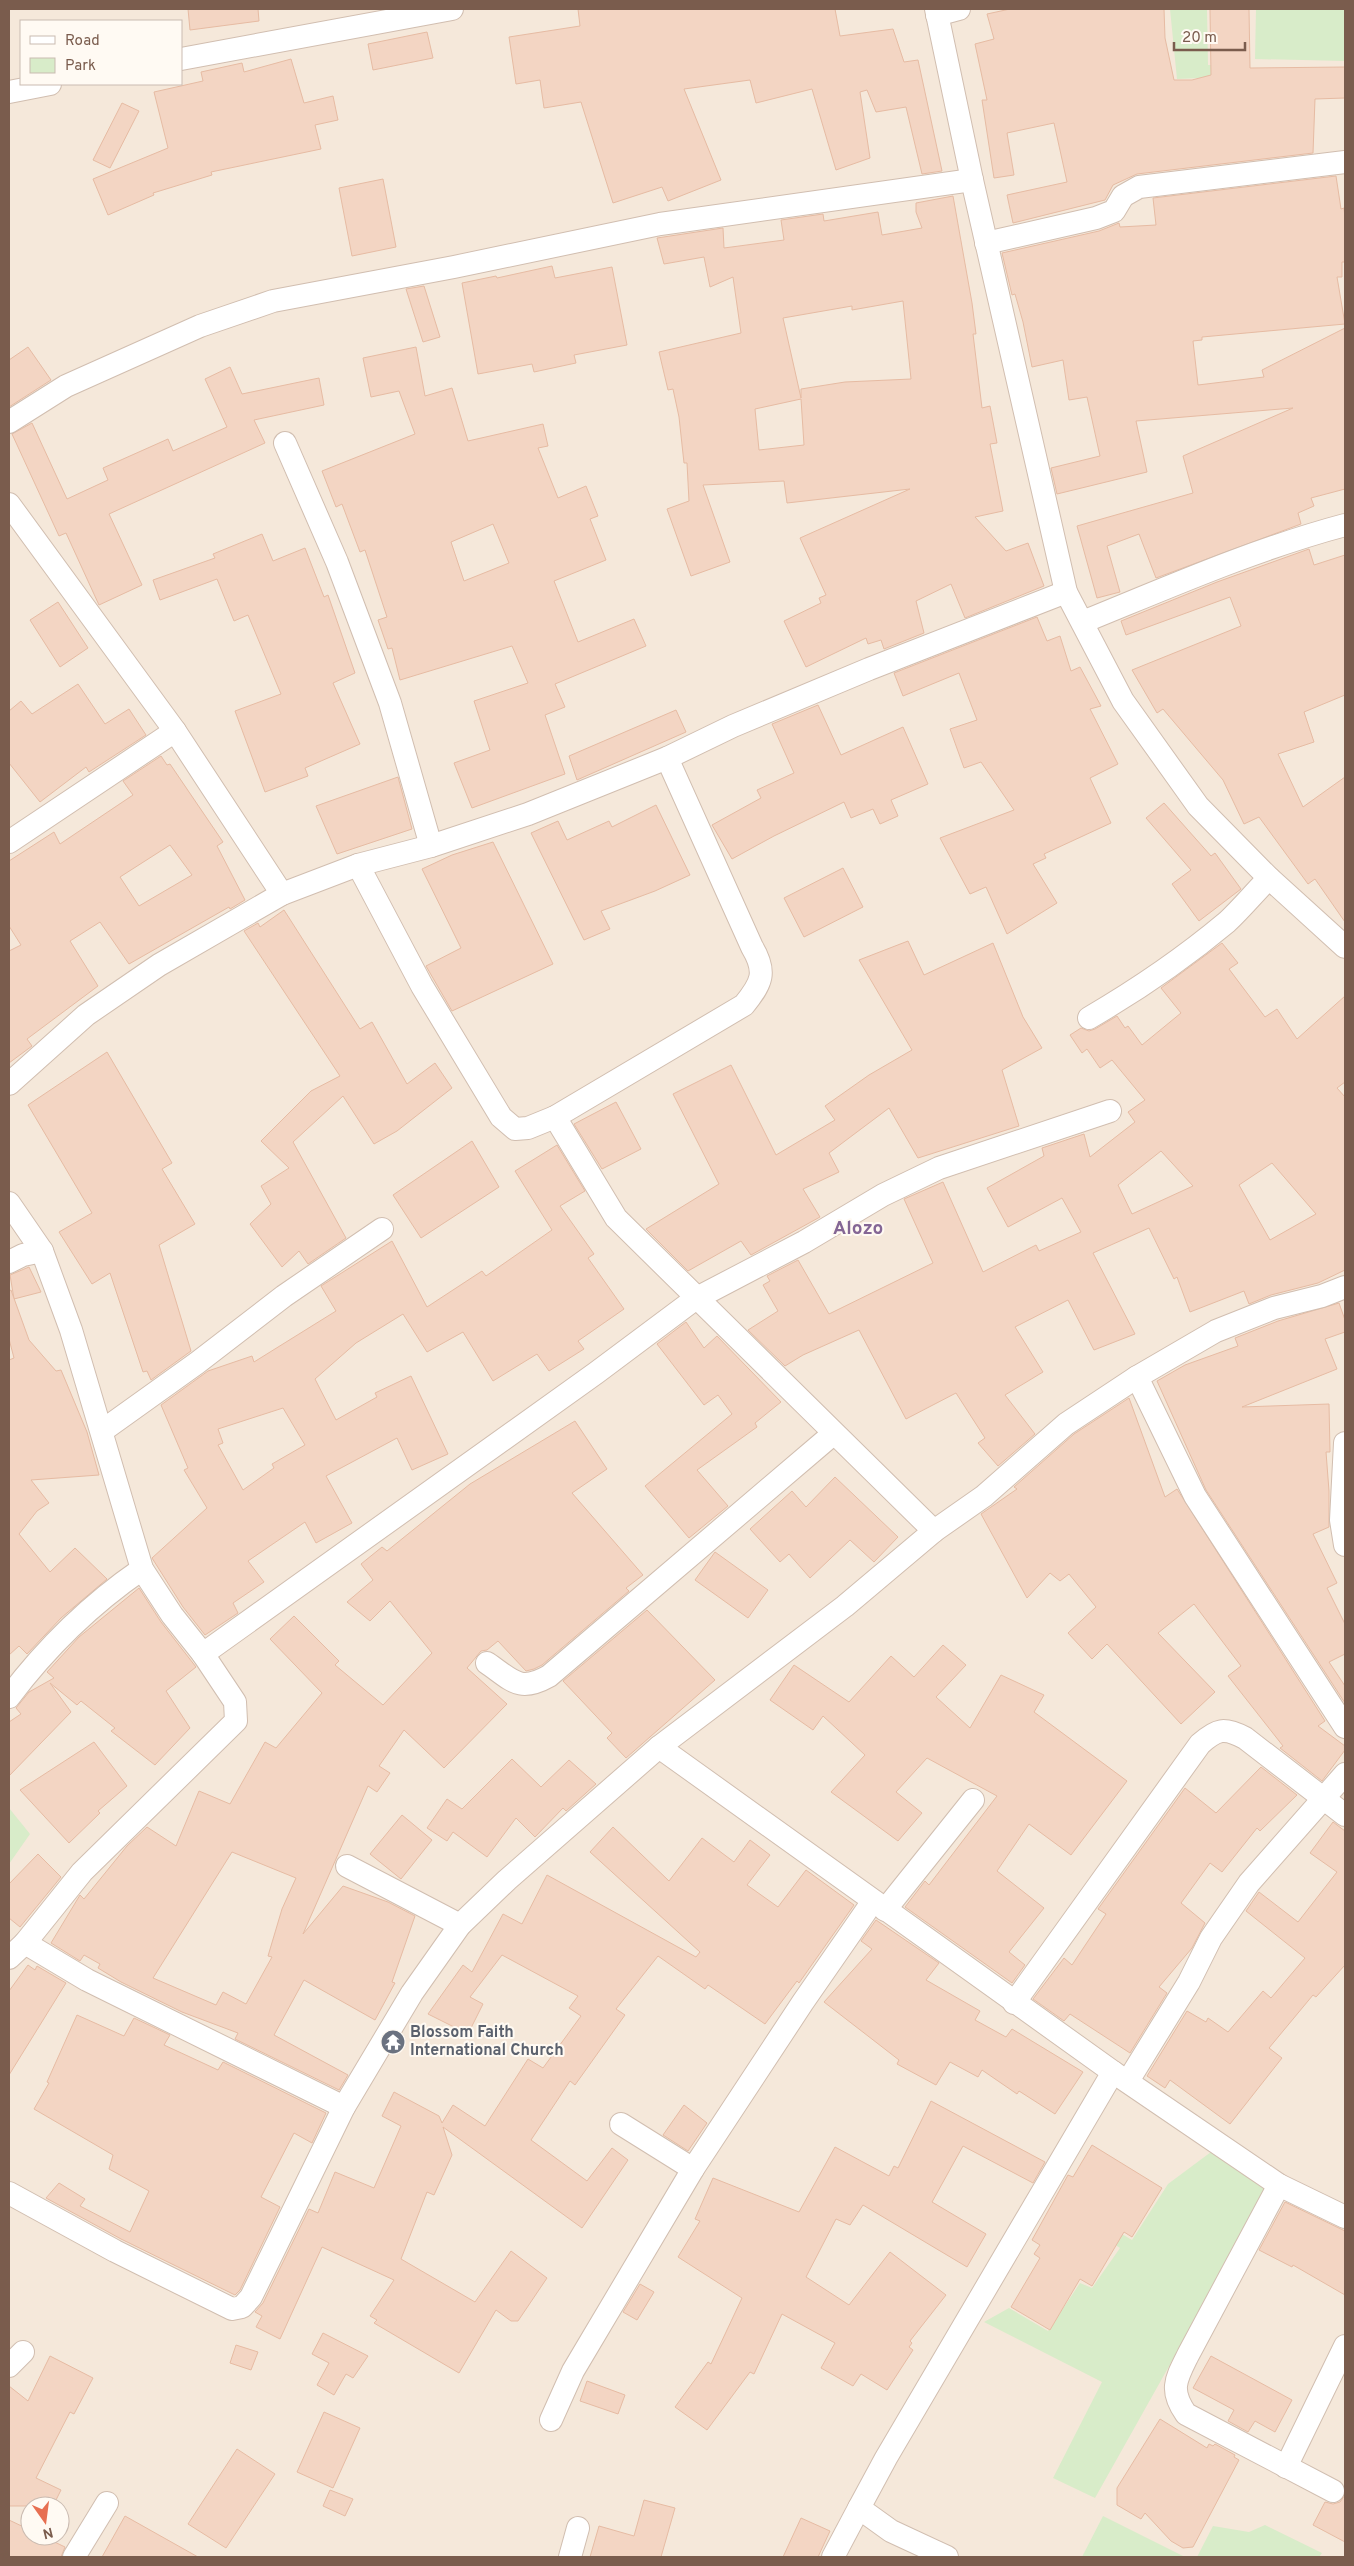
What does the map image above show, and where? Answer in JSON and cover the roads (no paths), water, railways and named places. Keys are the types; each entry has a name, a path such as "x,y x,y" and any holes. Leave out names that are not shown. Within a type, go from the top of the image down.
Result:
{"street":[{"path":"182,59 452,9"},
{"path":"959,9 937,12 986,243 1066,592 1123,701 1198,806 1269,878 1345,947"},
{"path":"9,92 45,85"},
{"path":"986,243 1096,218 1114,211 1122,196 1139,187 1345,162"},
{"path":"9,422 66,386 200,326 273,301 454,267 660,224 972,180"},
{"path":"285,443 337,562 390,703 431,846"},
{"path":"9,504 175,732 282,894"},
{"path":"1083,622 1218,568 1311,534 1345,525"},
{"path":"10,1080 86,1015 159,965 282,894 358,865 431,846 528,814 667,758 733,726 869,669 1066,592"},
{"path":"9,842 175,732"},
{"path":"358,865 422,986 501,1117 515,1129 528,1128 555,1117 744,1005 758,989 761,962 752,947 667,758"},
{"path":"1089,1018 1168,966 1227,921 1269,878"},
{"path":"203,1654 588,1379 695,1299 804,1242 883,1195 939,1168 1110,1111"},
{"path":"555,1117 616,1218 695,1299 934,1531"},
{"path":"9,1203 42,1251 72,1330 142,1569 172,1615 203,1654 235,1702 236,1721 82,1872 17,1951 87,1980 344,2108"},
{"path":"102,1431 197,1363 284,1296 382,1229"},
{"path":"9,1262 24,1255 42,1251"},
{"path":"9,2193 115,2251 232,2309 242,2307 252,2297 344,2108 412,1993 460,1925 507,1880 660,1748 845,1606 934,1531 984,1496 1066,1424 1137,1377 1216,1331 1274,1308 1322,1296 1345,1287"},
{"path":"1137,1377 1195,1496 1345,1727"},
{"path":"487,1663 523,1685 534,1685 549,1676 833,1434"},
{"path":"1345,1443 1341,1520 1345,1545"},
{"path":"9,1697 48,1650 109,1592 142,1569"},
{"path":"1014,2003 1200,1744 1214,1732 1234,1732 1245,1738 1323,1800 1345,1815"},
{"path":"660,1748 1014,2003 1120,2076 1280,2185 1345,2217"},
{"path":"833,2557 886,2458 1120,2076 1189,1982 1211,1938 1249,1883 1345,1774"},
{"path":"551,2420 572,2371 693,2169 803,2002 879,1906 973,1800"},
{"path":"347,1866 460,1925"},
{"path":"621,2124 693,2169"},
{"path":"1280,2185 1188,2355 1178,2376 1176,2400 1186,2414 1333,2491"},
{"path":"1286,2467 1345,2346"},
{"path":"74,2557 107,2503"},
{"path":"859,2508 891,2531 948,2557"},
{"path":"570,2557 578,2528"}],"place":[{"name":"Blossom Faith International Church","path":"393,2042"}],"district":[{"name":"Alozo","path":"858,1229"}]}
